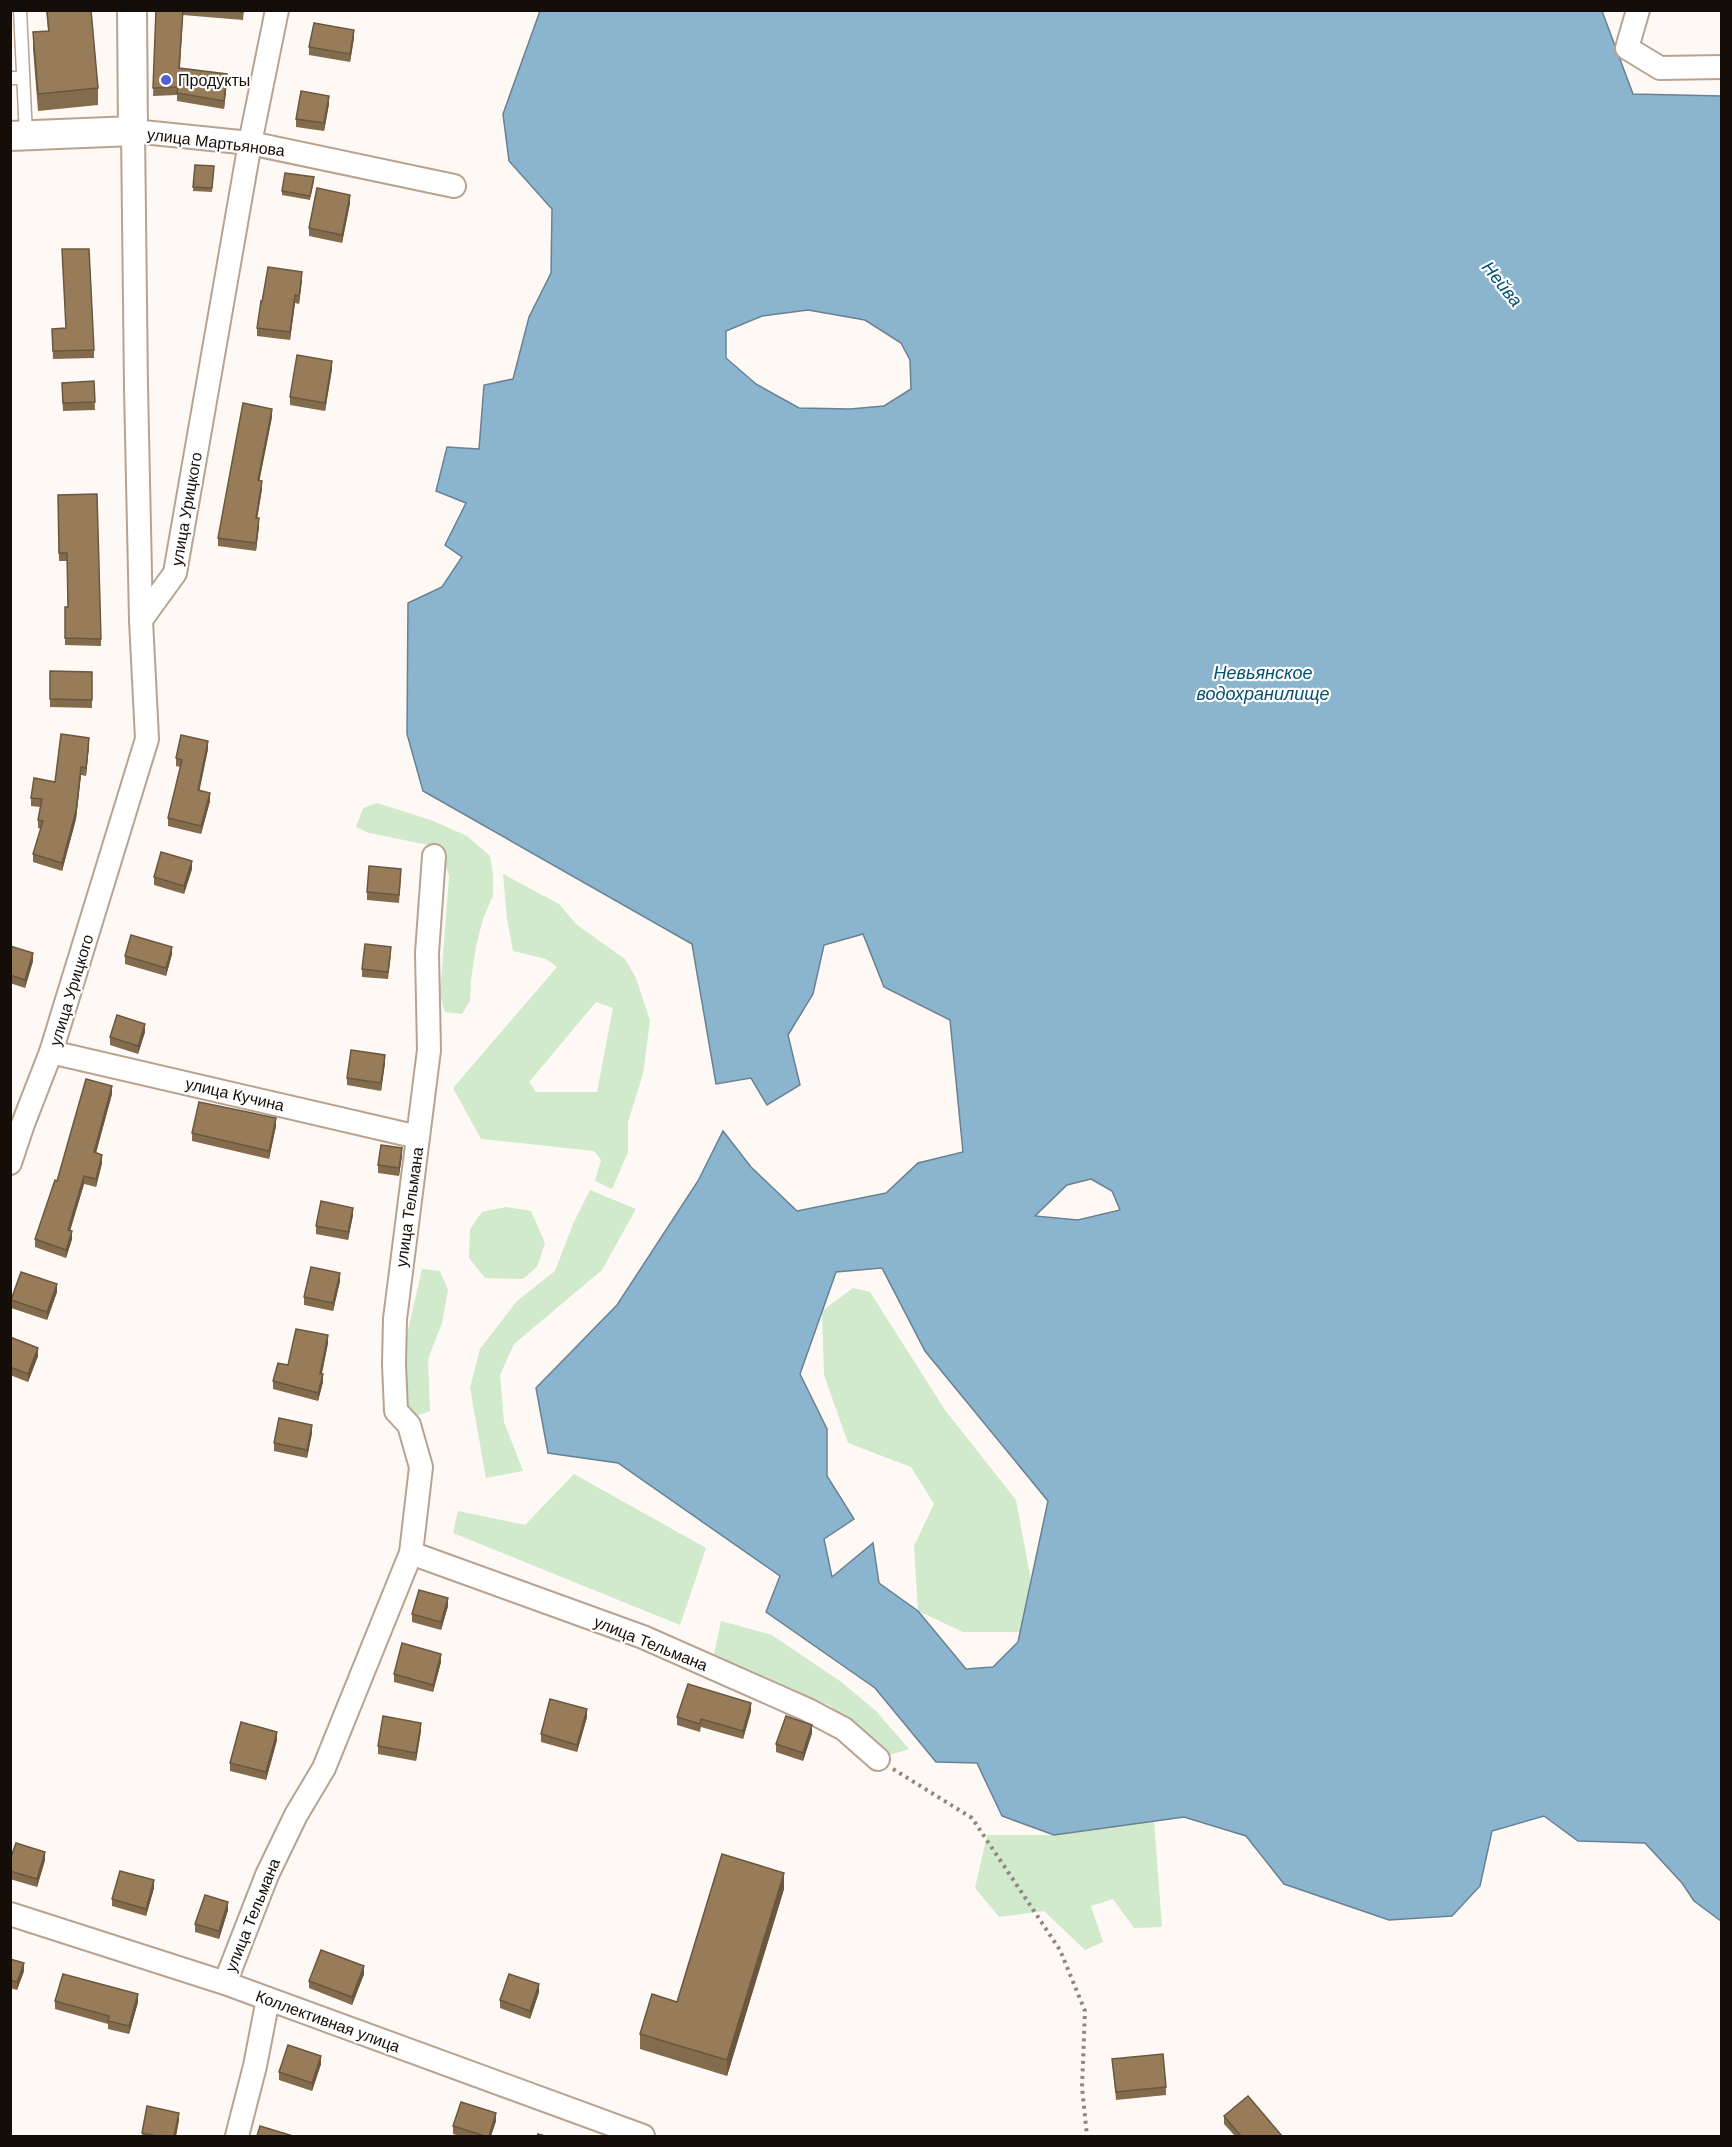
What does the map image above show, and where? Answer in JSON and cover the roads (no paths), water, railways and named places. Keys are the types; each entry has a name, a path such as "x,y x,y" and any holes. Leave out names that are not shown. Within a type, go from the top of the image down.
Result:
{"street":[{"path":"132,10 141,620"},
{"name":"улица Урицкого","path":"10,1163 17,1121 51,1052 147,739 141,620 175,573 250,143 277,10"},
{"path":"1638,10 1627,48 1660,68 1722,67"},
{"name":"улица Мартьянова","path":"18,136 133,131 250,143 454,186"},
{"name":"улица Тельмана","path":"225,1983 267,1875 296,1815 324,1768 411,1552 421,1467 409,1425 396,1411 395,1319 429,1050 427,953 434,856"},
{"name":"улица Кучина","path":"51,1052 418,1137"},
{"name":"улица Тельмана","path":"411,1552 644,1637 797,1705 844,1729 878,1759"},
{"name":"Коллективная улица","path":"10,1914 225,1983 643,2136"},
{"path":"237,2136 255,2066 268,2000"}],"lane":[{"path":"18,136 17,78 20,10"}],"water":[{"name":"Невьянское водохранилище","path":"540,11 1602,11 1633,94 1721,96 1721,1921 1694,1901 1682,1883 1645,1843 1578,1841 1544,1816 1492,1831 1480,1886 1452,1916 1389,1920 1284,1884 1246,1836 1184,1817 1054,1835 1002,1816 977,1763 936,1762 875,1688 766,1612 780,1576 618,1463 548,1453 536,1388 617,1305 698,1181 723,1131 751,1167 797,1211 886,1193 918,1163 963,1152 950,1020 884,987 863,934 824,945 813,994 788,1035 800,1085 767,1105 751,1078 716,1084 692,944 423,791 407,734 408,603 442,587 462,557 445,545 466,503 436,491 447,447 479,449 484,385 513,379 529,317 551,273 552,209 509,161 503,114","holes":["808,310 865,320 901,343 910,360 911,389 884,406 850,409 799,408 756,384 726,358 726,331 762,316","1091,1179 1112,1191 1120,1210 1078,1220 1035,1216 1067,1185","882,1268 925,1351 1048,1501 1018,1642 993,1667 966,1669 918,1611 879,1583 873,1543 832,1577 824,1539 854,1519 827,1476 827,1429 800,1374 836,1272"]}],"place":[{"name":"Продукты","path":"166,80"}],"water label":[{"name":"Нейва","path":"1502,284"}]}
